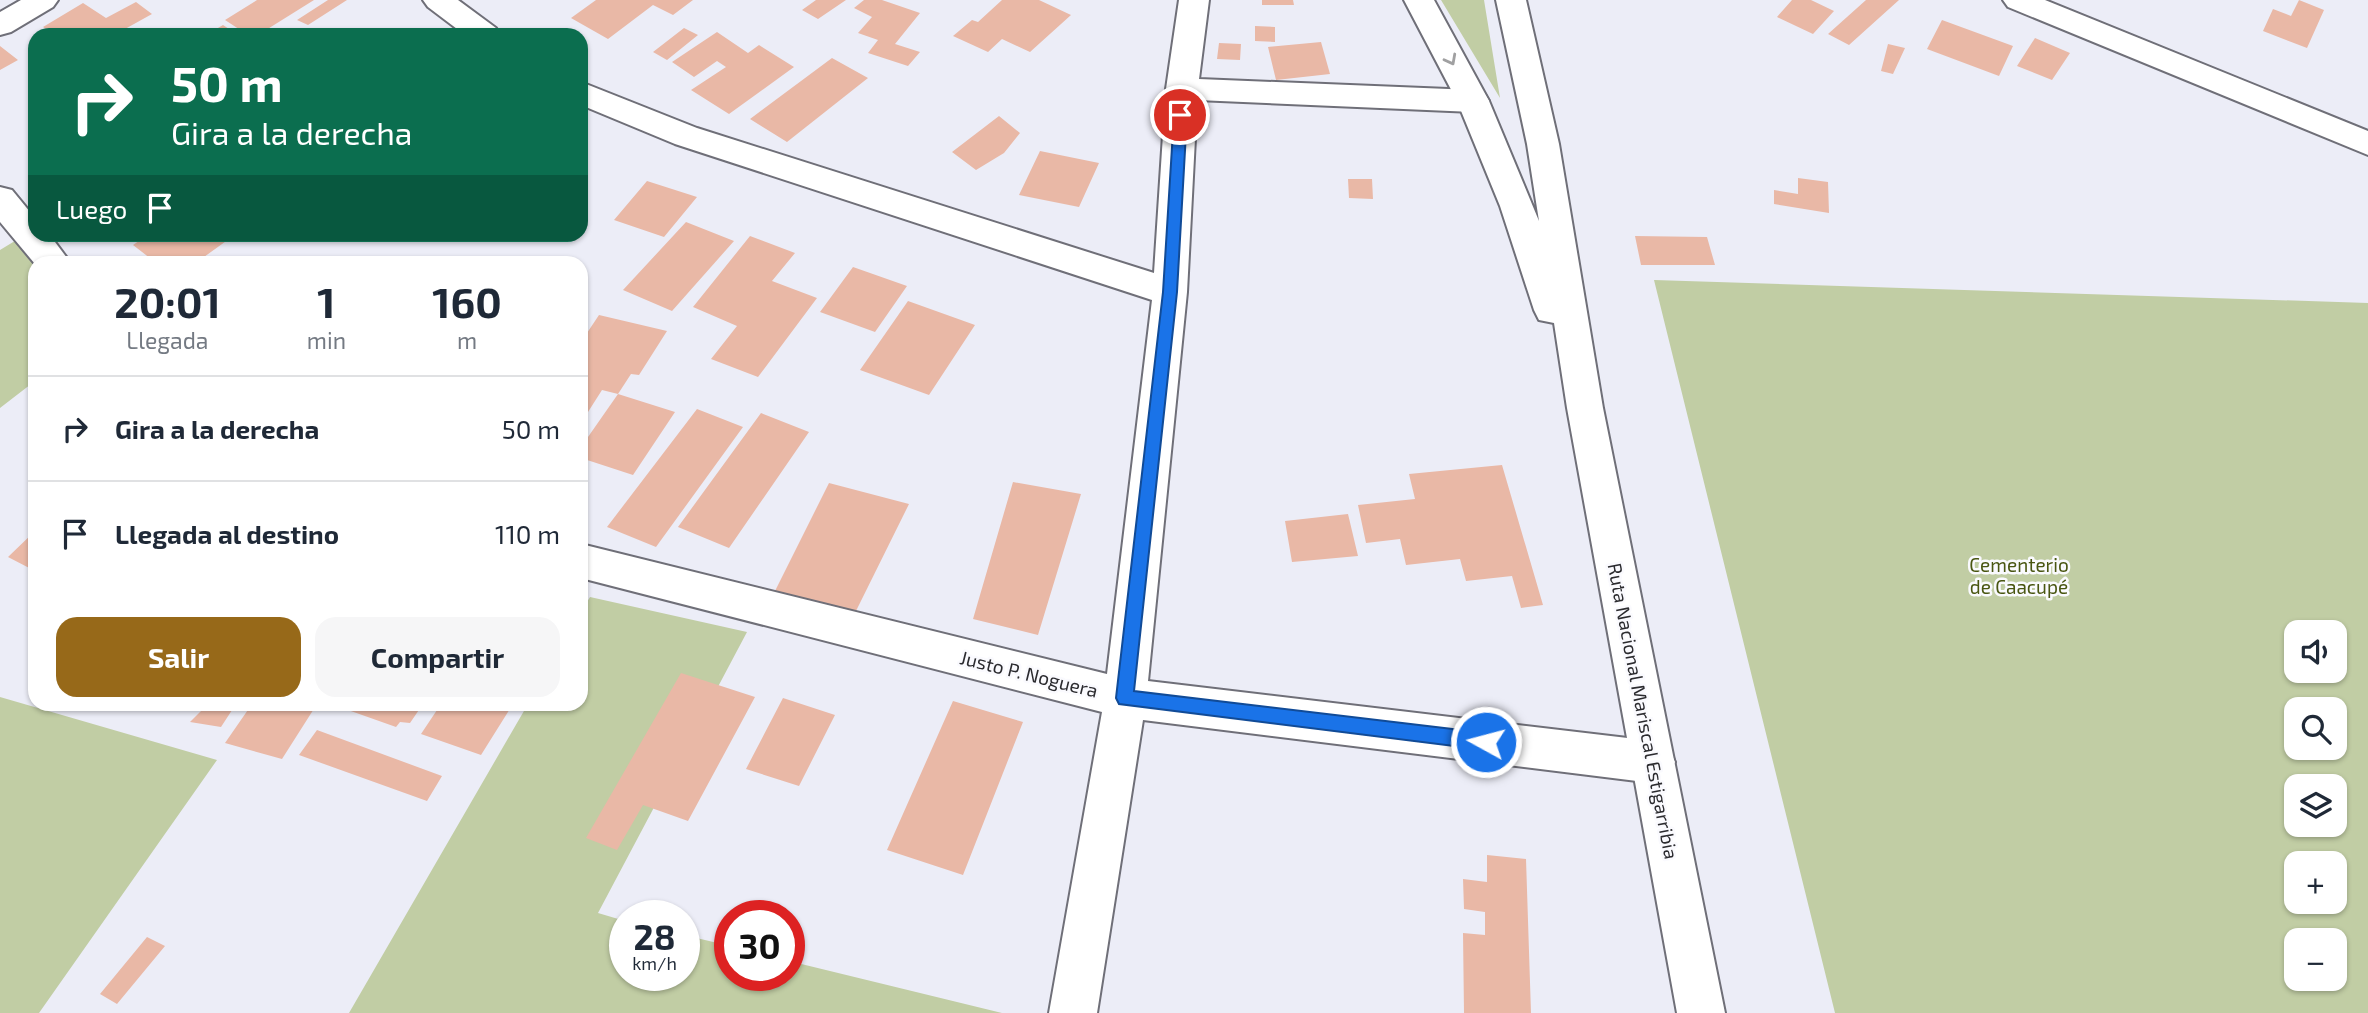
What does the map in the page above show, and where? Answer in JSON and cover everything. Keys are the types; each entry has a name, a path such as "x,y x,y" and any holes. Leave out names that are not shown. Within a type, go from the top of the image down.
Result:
{"street":[{"path":"0,25 43,0"},
{"path":"438,0 476,28"},
{"path":"1073,1013 1125,698 1170,292 1182,89 1194,0"},
{"name":"Ruta Nacional Mariscal Estigarribia","path":"1419,0 1473,101 1517,206 1585,408"},
{"name":"Ruta Nacional Mariscal Estigarribia","path":"1511,0 1543,144 1585,408 1701,1013"},
{"path":"2018,0 2368,144"},
{"path":"1182,89 1473,101"},
{"path":"588,96 687,136 1170,292"},
{"path":"0,199 28,232"},
{"path":"36,242 48,256"},
{"name":"Justo P. Noguera","path":"588,563 1125,698 1653,762"}],"green space":[{"path":"1441,0 1484,0 1500,98"},
{"path":"28,233 28,242 34,256 28,256 28,386 0,408 0,250"},
{"name":"Cementerio de Caacupé","path":"1654,280 2368,303 2368,1013 1835,1013"},
{"path":"590,597 747,632 598,913 609,916 609,991 700,991 700,939 714,942 714,991 805,991 805,965 1002,1013 349,1013 524,711 588,711"},
{"path":"0,697 28,705 28,711 48,711 217,760 39,1013 0,1013"}],"building":[{"path":"257,0 314,0 269,28 237,28 225,20"},
{"path":"328,0 347,0 308,25 297,20"},
{"path":"596,0 693,0 673,15 653,5 608,39 571,18"},
{"path":"816,0 846,0 818,19 802,10"},
{"path":"864,0 882,0 920,13 895,44 920,52 908,66 868,53 878,40 858,33 872,17 854,8"},
{"path":"1002,0 1039,0 1071,15 1030,52 1002,39 988,52 953,36 972,20 978,22"},
{"path":"1262,0 1293,0 1294,5 1262,5"},
{"path":"1792,0 1811,0 1834,11 1813,34 1777,17"},
{"path":"1866,0 1899,0 1849,45 1828,34"},
{"path":"2299,0 2324,10 2307,48 2263,31 2273,9 2291,16"},
{"path":"136,2 152,14 127,28 43,27 83,3 106,18"},
{"path":"1942,20 2013,46 1999,76 1927,49"},
{"path":"1255,26 1275,27 1275,42 1255,41"},
{"path":"684,28 698,35 667,60 653,52"},
{"path":"717,32 748,53 759,45 794,67 729,114 691,90 726,67 717,61 694,77 672,62"},
{"path":"2035,38 2070,53 2052,80 2017,66"},
{"path":"1321,42 1330,74 1276,80 1268,47"},
{"path":"1219,43 1241,44 1240,60 1217,59"},
{"path":"1888,44 1905,48 1893,74 1881,71"},
{"path":"0,46 18,60 0,70"},
{"path":"832,58 868,78 787,142 750,119"},
{"path":"999,116 1020,133 1004,153 976,170 952,152"},
{"path":"1040,151 1099,163 1079,207 1019,195"},
{"path":"1798,178 1828,182 1829,213 1774,204 1774,190 1798,194"},
{"path":"1348,179 1372,179 1373,199 1349,198"},
{"path":"647,181 697,197 664,237 614,220"},
{"path":"686,222 734,241 672,311 623,290"},
{"path":"750,236 795,253 772,281 817,298 758,377 711,359 737,326 693,307"},
{"path":"1635,236 1707,237 1715,265 1641,265"},
{"path":"137,242 225,242 205,256 147,256 133,245"},
{"path":"853,267 907,286 875,332 820,312"},
{"path":"908,301 975,325 929,395 860,370"},
{"path":"599,315 667,331 639,375 631,374 618,394 602,390 588,412 588,332"},
{"path":"618,394 675,412 633,475 588,460 588,437"},
{"path":"697,409 743,427 656,547 607,527"},
{"path":"761,413 809,432 729,548 678,527"},
{"path":"1502,465 1543,605 1521,608 1512,576 1466,581 1460,559 1406,565 1400,539 1366,543 1358,505 1415,499 1409,474"},
{"path":"1013,482 1081,494 1038,635 973,619"},
{"path":"829,483 909,504 854,615 773,595"},
{"path":"1348,514 1358,556 1292,562 1285,521"},
{"path":"28,538 28,567 8,557"},
{"path":"681,673 755,697 688,821 643,805 617,850 586,838"},
{"path":"783,698 835,715 799,786 746,769"},
{"path":"953,701 1023,722 963,875 887,850"},
{"path":"201,711 231,711 221,727 190,722"},
{"path":"247,711 313,711 282,759 225,743"},
{"path":"351,711 418,711 410,723 400,722 396,727"},
{"path":"436,711 509,711 481,755 421,734"},
{"path":"317,730 442,776 427,801 299,755"},
{"path":"1487,855 1526,859 1531,1013 1464,1013 1463,933 1485,935 1485,912 1464,909 1463,879 1487,882"},
{"path":"147,937 165,946 117,1004 100,994"}],"route":[{"path":"1180,115 1170,292 1125,698 1486,742"}]}
